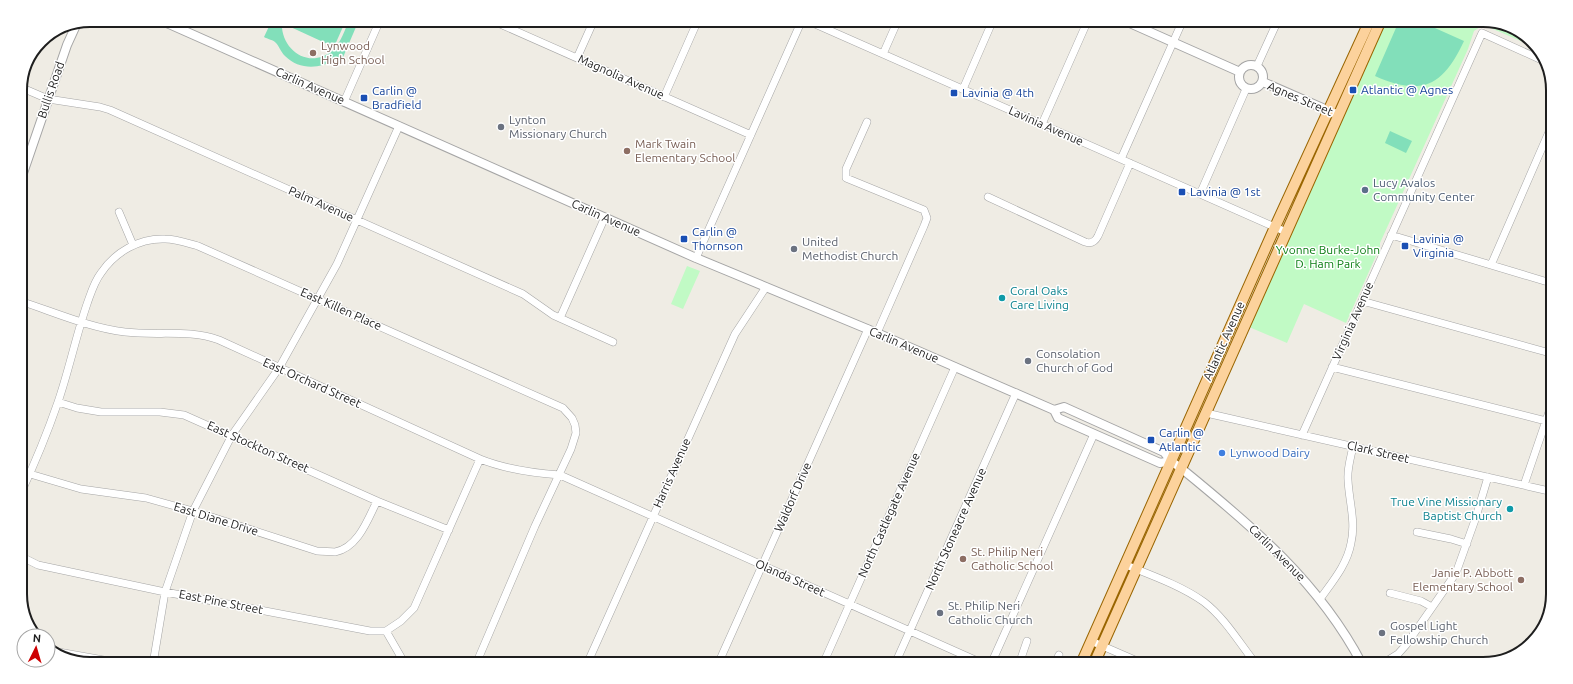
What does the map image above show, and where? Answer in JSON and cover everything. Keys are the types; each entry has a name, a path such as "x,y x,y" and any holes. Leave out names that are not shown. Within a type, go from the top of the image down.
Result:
{"main road":[{"name":"Atlantic Avenue","path":"1097,657 1182,469 1286,232 1367,27"},
{"name":"Atlantic Avenue","path":"1084,657 1275,227 1377,27"}],"street":[{"name":"Carlin Avenue","path":"176,27 696,258 868,329 1016,393 1054,410 1058,418 1160,463 1171,461"},
{"path":"344,102 377,27"},
{"name":"Magnolia Avenue","path":"507,27 751,135"},
{"path":"577,58 591,27"},
{"path":"664,97 695,27"},
{"path":"696,258 799,27"},
{"name":"Lavinia Avenue","path":"822,27 1286,232"},
{"path":"883,54 895,27"},
{"path":"963,89 991,27"},
{"path":"1042,124 1085,27"},
{"path":"1139,27 1240,72"},
{"path":"1121,159 1180,27"},
{"path":"1257,66 1275,27"},
{"name":"Bullis Road","path":"27,161 74,29"},
{"name":"Virginia Avenue","path":"1302,435 1482,33 1537,58"},
{"path":"1249,65 1257,66 1264,76 1263,82 1255,89 1246,89 1240,82 1240,72 1249,65"},
{"name":"Agnes Street","path":"1263,82 1334,113"},
{"path":"1200,194 1246,89"},
{"name":"Palm Avenue","path":"27,90 48,99 100,107 110,110 523,294 560,318 613,342"},
{"path":"867,122 846,169 845,175 848,179 924,210 926,215 924,226 877,333"},
{"path":"154,657 165,592 193,511 232,435 279,368 337,264 399,126"},
{"path":"1490,265 1546,139"},
{"path":"988,197 1085,242 1093,242 1098,236 1130,163"},
{"path":"118,212 133,245"},
{"path":"560,318 605,217"},
{"path":"1391,235 1546,282"},
{"name":"East Killen Place","path":"27,481 58,402 81,321 95,283 100,274 115,256 133,245 151,240 165,239 187,242 198,246 563,408 572,418 576,433 571,449 535,526 479,657"},
{"name":"Harris Avenue","path":"590,657 734,334 766,287"},
{"path":"1362,301 1546,352"},
{"name":"East Orchard Street","path":"27,303 81,321 115,330 127,332 207,335 480,459 513,469 560,475 596,492"},
{"name":"Waldorf Drive","path":"721,657 868,329"},
{"name":"North Castlegate Avenue","path":"826,657 955,367"},
{"path":"1332,367 1546,421 1524,485"},
{"name":"North Stoneacre Avenue","path":"898,657 1016,393"},
{"name":"East Stockton Street","path":"58,402 77,408 101,412 160,412 184,415 232,435 377,501 449,530"},
{"name":"Carlin Avenue","path":"1054,410 1064,407 1164,452 1171,461 1251,526 1290,563 1320,599 1344,632 1358,657"},
{"name":"Clark Street","path":"1206,413 1546,489"},
{"path":"994,657 1094,434"},
{"path":"1320,599 1341,569 1351,543 1353,520 1348,475 1353,446"},
{"path":"401,657 386,631 401,621 414,608 480,459"},
{"name":"East Diane Drive","path":"30,474 80,489 146,498 193,511 317,551 336,552 350,546 359,534 377,501"},
{"path":"1393,657 1403,649 1456,573 1467,544 1488,477"},
{"name":"Olanda Street","path":"596,492 968,657"},
{"path":"1417,532 1467,544"},
{"name":"East Pine Street","path":"27,560 38,565 165,592 370,631 386,631"},
{"path":"1126,564 1183,590 1204,603 1216,613 1251,657"},
{"path":"1390,593 1422,601 1432,608"},
{"path":"1021,657 1027,641"},
{"path":"1091,641 1128,657"},
{"path":"69,653 89,657"}],"green space":[{"path":"269,27 282,27 285,40 290,48 297,54 314,58 324,56 333,50 341,40 346,27 356,27 341,62 335,60 322,65 309,67 296,64 291,61 275,42 264,37"},
{"path":"291,27 343,27 334,47"},
{"name":"Yvonne Burke-John D. Ham Park","path":"1383,27 1480,27 1474,31 1468,49 1380,243 1380,247 1346,323 1304,304 1287,343 1249,327"},
{"path":"1396,27 1433,27 1464,41 1448,68 1439,77 1429,83 1418,86 1406,86 1375,76"},
{"name":"Yvonne Burke-John D. Ham Park","path":"1490,28 1514,35 1524,43"},
{"path":"1390,131 1412,141 1406,153 1385,143"},
{"path":"687,266 700,271 683,309 671,304"}],"place":[{"name":"Lynwood High School","path":"313,53"},
{"name":"Atlantic @ Agnes","path":"1353,90"},
{"name":"Lavinia @ 4th","path":"954,93"},
{"name":"Carlin @ Bradfield","path":"364,98"},
{"name":"Lynton Missionary Church","path":"501,127"},
{"name":"Mark Twain Elementary School","path":"627,151"},
{"name":"Lucy Avalos Community Center","path":"1365,190"},
{"name":"Lavinia @ 1st","path":"1182,192"},
{"name":"Carlin @ Thornson","path":"684,239"},
{"name":"Lavinia @ Virginia","path":"1405,246"},
{"name":"United Methodist Church","path":"794,249"},
{"name":"Coral Oaks Care Living","path":"1002,298"},
{"name":"Consolation Church of God","path":"1028,361"},
{"name":"Carlin @ Atlantic","path":"1151,440"},
{"name":"Lynwood Dairy","path":"1222,453"},
{"name":"True Vine Missionary Baptist Church","path":"1510,509"},
{"name":"St. Philip Neri Catholic School","path":"963,559"},
{"name":"Janie P. Abbott Elementary School","path":"1521,580"},
{"name":"St. Philip Neri Catholic Church","path":"940,613"},
{"name":"Gospel Light Fellowship Church","path":"1382,633"}]}
